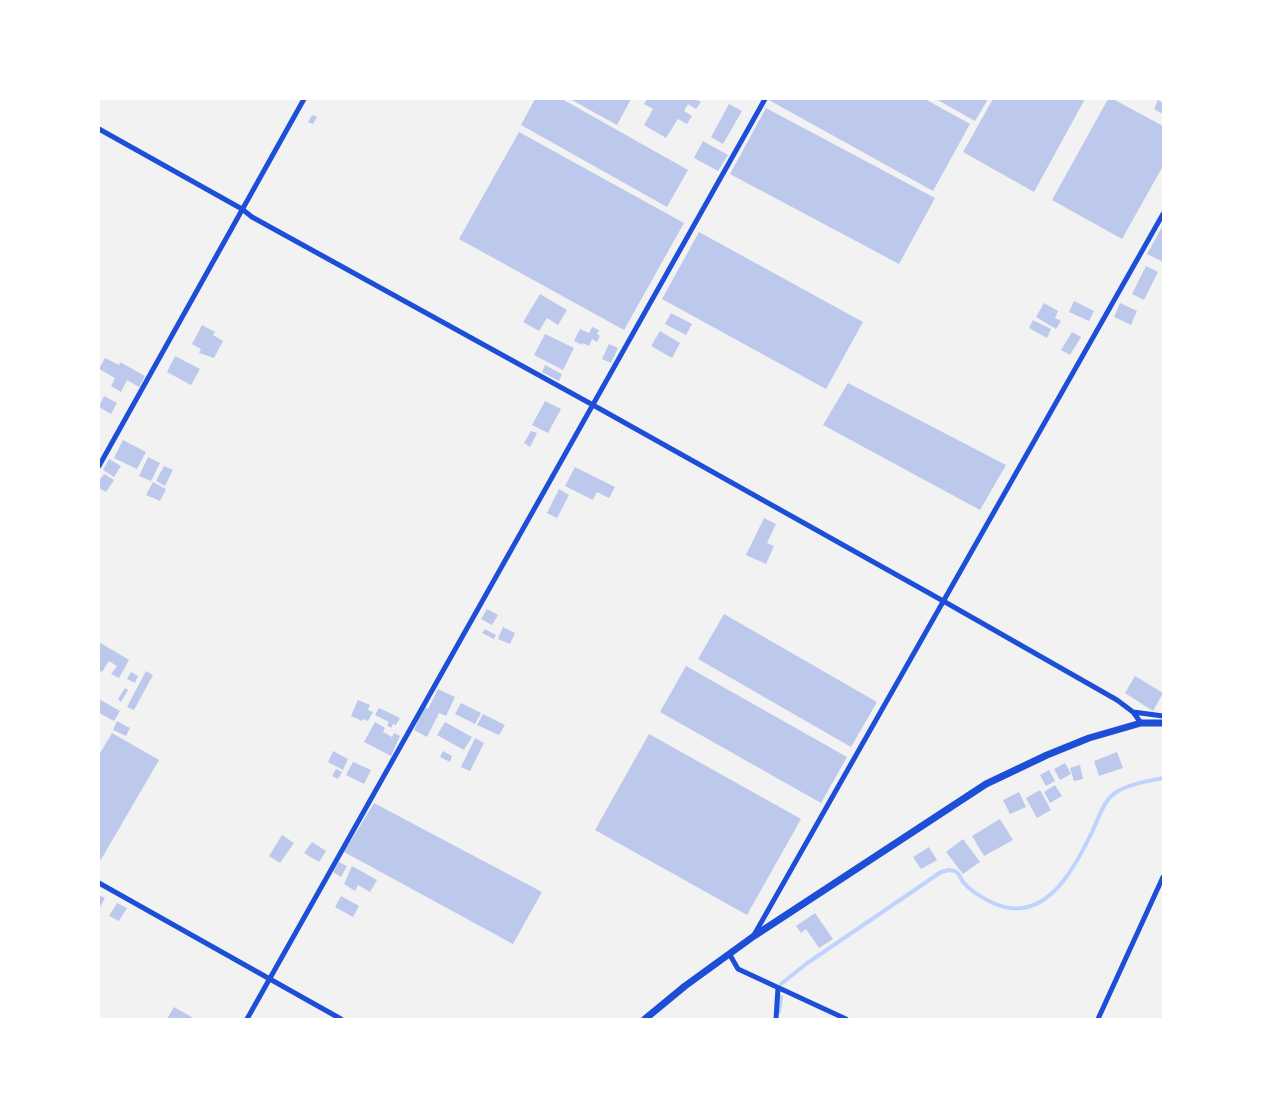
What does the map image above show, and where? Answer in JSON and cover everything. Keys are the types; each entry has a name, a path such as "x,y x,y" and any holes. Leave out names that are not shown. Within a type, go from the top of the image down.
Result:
{"main road":[{"path":"645,1019 685,986 754,936 986,784 1089,738 1141,723 1163,723"}],"street":[{"path":"99,466 304,99"},
{"path":"247,1019 765,99"},
{"path":"99,129 252,217 593,405 1117,700 1133,712 1141,723"},
{"path":"754,936 1163,213"},
{"path":"1133,712 1163,716"},
{"path":"1098,1019 1163,877"},
{"path":"99,883 341,1019"},
{"path":"730,955 738,969 846,1019"},
{"path":"776,1019 778,988"}],"building":[{"path":"535,99 562,99 688,170 667,207 521,125"},
{"path":"570,99 631,99 617,125"},
{"path":"647,99 695,99 701,102 696,109 688,104 684,111 692,116 687,124 678,119 666,138 644,125 653,109 644,104"},
{"path":"767,99 925,99 970,124 933,191"},
{"path":"936,99 988,99 975,121"},
{"path":"993,99 1085,99 1034,192 963,152"},
{"path":"1108,99 1113,99 1163,126 1163,166 1122,239 1052,200"},
{"path":"1158,100 1163,103 1163,114 1154,109"},
{"path":"729,104 742,111 723,144 711,137"},
{"path":"766,108 935,198 899,264 730,174"},
{"path":"312,115 317,117 313,124 308,122"},
{"path":"519,132 684,223 624,330 459,239"},
{"path":"703,141 728,155 718,171 694,158"},
{"path":"1163,225 1163,262 1147,254"},
{"path":"699,232 863,322 826,389 662,299"},
{"path":"1146,266 1158,272 1144,300 1132,294"},
{"path":"540,294 567,310 558,325 547,318 539,331 523,322"},
{"path":"1074,301 1094,311 1089,321 1069,312"},
{"path":"1044,303 1058,311 1055,318 1061,321 1056,329 1036,317"},
{"path":"1120,303 1137,311 1131,325 1114,317"},
{"path":"671,313 692,324 686,335 665,324"},
{"path":"1033,320 1051,329 1047,338 1029,328"},
{"path":"202,325 215,332 213,335 223,341 214,358 199,353 201,349 192,344"},
{"path":"592,327 599,330 597,334 600,336 597,342 592,339 589,346 574,341 580,329 589,333"},
{"path":"660,331 680,343 672,358 651,346"},
{"path":"1072,332 1081,337 1070,355 1061,350"},
{"path":"545,334 574,348 563,370 534,355"},
{"path":"609,344 618,348 611,363 602,359"},
{"path":"175,356 200,369 191,385 167,372"},
{"path":"105,358 119,365 120,362 145,376 139,387 127,380 121,392 111,386 115,378 99,369"},
{"path":"545,365 562,374 559,381 542,372"},
{"path":"848,383 1006,465 980,510 823,425"},
{"path":"104,396 117,403 111,414 99,407"},
{"path":"545,401 561,409 548,433 532,425"},
{"path":"531,431 537,433 530,447 524,443"},
{"path":"123,440 146,452 137,469 114,458"},
{"path":"148,457 160,463 151,481 139,476"},
{"path":"109,459 121,466 114,477 103,470"},
{"path":"164,466 173,470 165,486 156,481"},
{"path":"575,467 615,487 609,498 597,492 593,500 565,486"},
{"path":"104,474 114,480 106,492 99,488 99,481"},
{"path":"153,482 166,489 160,501 146,495"},
{"path":"559,489 569,495 557,518 547,513"},
{"path":"764,518 776,524 767,543 774,546 766,564 746,555"},
{"path":"487,609 498,615 492,625 481,619"},
{"path":"724,614 877,702 851,747 698,659"},
{"path":"503,627 515,633 510,644 498,639"},
{"path":"485,629 496,635 494,639 482,633"},
{"path":"99,642 129,660 119,678 111,674 117,666 109,661 102,672 99,670"},
{"path":"686,666 847,757 821,803 660,712"},
{"path":"146,671 153,675 134,710 127,707"},
{"path":"131,672 138,676 135,683 127,679"},
{"path":"1135,676 1163,693 1153,711 1125,693"},
{"path":"125,688 128,690 121,702 118,699"},
{"path":"438,689 455,697 446,716 439,713 427,737 414,730 425,707 428,709"},
{"path":"99,699 120,711 114,721 99,713"},
{"path":"358,700 370,705 368,710 373,712 368,721 351,716"},
{"path":"461,703 481,713 475,724 455,714"},
{"path":"379,708 400,718 396,725 393,724 391,728 387,725 389,722 375,715"},
{"path":"483,714 505,725 499,735 477,725"},
{"path":"117,721 130,728 126,736 113,730"},
{"path":"375,722 385,728 383,732 392,737 394,733 400,736 391,756 364,742"},
{"path":"445,722 472,737 464,750 437,735"},
{"path":"112,733 159,760 99,863 99,755"},
{"path":"649,734 801,819 747,915 595,830"},
{"path":"475,738 484,743 470,771 461,767"},
{"path":"333,751 348,759 343,770 328,762"},
{"path":"443,751 452,756 450,762 440,757"},
{"path":"1117,752 1123,768 1099,776 1094,761"},
{"path":"353,762 371,770 364,784 346,775"},
{"path":"1065,763 1071,774 1060,780 1054,769"},
{"path":"1080,765 1083,779 1074,781 1070,768"},
{"path":"336,769 342,772 338,779 332,776"},
{"path":"1049,770 1055,781 1046,786 1040,775"},
{"path":"1055,785 1062,796 1050,803 1044,792"},
{"path":"1040,790 1051,810 1037,818 1026,798"},
{"path":"1019,792 1026,807 1010,814 1003,800"},
{"path":"374,803 542,892 513,944 344,852"},
{"path":"1000,819 1013,840 984,856 972,836"},
{"path":"282,835 294,843 280,863 269,856"},
{"path":"963,839 980,862 963,874 946,852"},
{"path":"312,842 326,851 319,862 304,853"},
{"path":"929,847 937,860 921,869 913,857"},
{"path":"339,862 347,866 341,877 333,872"},
{"path":"352,866 377,880 370,892 358,885 355,891 344,884"},
{"path":"99,895 105,898 99,909"},
{"path":"341,896 359,906 353,917 335,907"},
{"path":"117,903 127,908 119,921 109,916"},
{"path":"815,913 833,939 819,948 806,929 801,933 796,926"},
{"path":"174,1007 195,1019 167,1019"}],"waterway":[{"path":"781,984 806,964 941,872 955,871 975,893 1008,908 1025,908 1040,902 1065,879 1111,796 1132,785 1163,778"},
{"path":"779,1012 781,997"}]}
